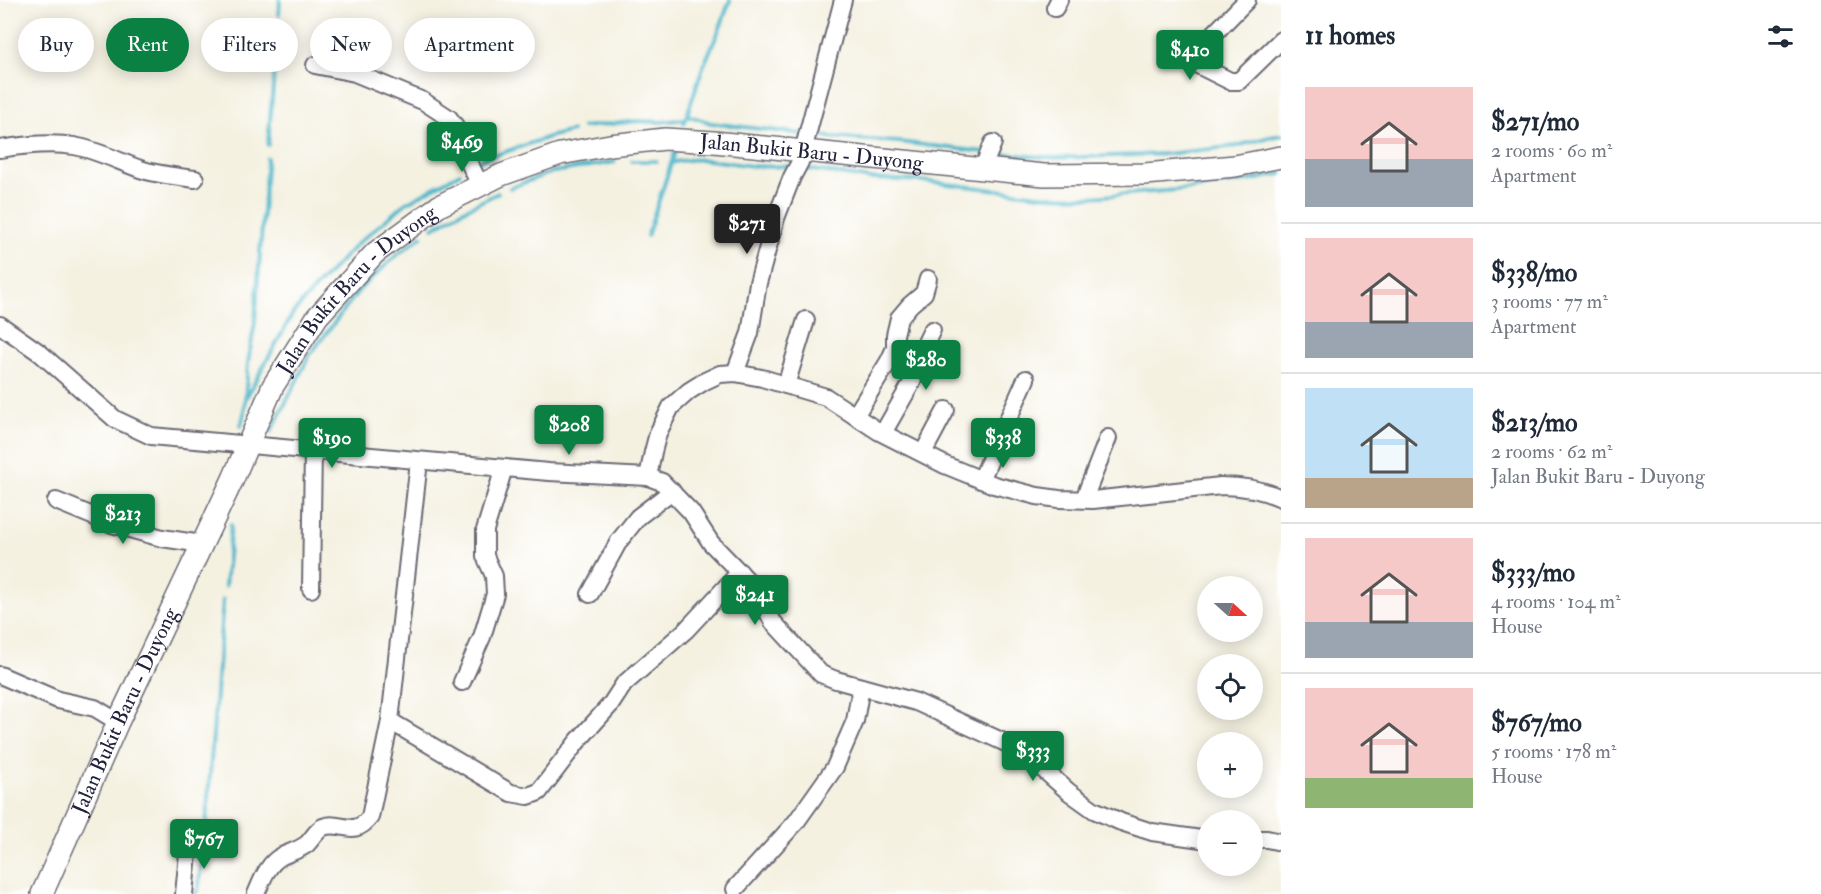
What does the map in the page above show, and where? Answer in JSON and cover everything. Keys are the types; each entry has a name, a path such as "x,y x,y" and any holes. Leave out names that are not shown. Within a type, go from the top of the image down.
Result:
{"main road":[{"name":"Jalan Bukit Baru - Duyong","path":"54,868 118,722 248,445 273,386 317,316 375,253 439,206 501,175 560,154 610,145 665,139 804,152 987,156 1044,175 1145,174 1236,166 1281,157"},
{"path":"35,894 54,868"},
{"path":"43,894 54,868"}],"street":[{"path":"735,373 750,333 758,283 776,218 804,152 843,0"},
{"path":"1247,0 1197,51 1194,60 1196,64 1230,81 1239,81 1281,40"},
{"path":"351,72 423,101 449,118 455,126 464,152 480,185"},
{"path":"0,149 54,143 74,146 106,155 150,172 195,179"},
{"path":"855,416 895,348 899,318 924,293 928,279"},
{"path":"786,385 807,320"},
{"path":"1,328 40,353 114,419 151,436 556,473 648,477 662,482 691,512 711,543 740,572 761,599 773,622 821,674 916,702 1021,750 1069,792 1094,810 1121,822 1152,832 1197,838"},
{"path":"883,433 914,377 916,363 932,330"},
{"path":"648,477 658,433 671,407 705,381 720,374 735,373 826,397 883,433 923,453 994,485 1037,496 1084,499 1242,486 1259,489 1281,498"},
{"path":"981,480 1026,379"},
{"path":"923,453 946,410"},
{"path":"1084,499 1108,438"},
{"path":"311,590 313,450"},
{"path":"256,894 268,868 280,857 307,844 321,828 330,826 357,828 370,817 390,721 419,461"},
{"path":"462,682 482,637 495,594 494,576 485,556 485,530 504,468"},
{"path":"590,594 619,541 638,517 672,491"},
{"path":"56,501 122,527 162,538 202,544"},
{"path":"390,721 511,793 528,796 539,792 578,741 611,704 624,684 686,630 740,572"},
{"path":"0,675 58,700 94,708 118,722"},
{"path":"735,890 796,822 835,767 855,721 861,687"},
{"path":"1263,839 1281,842"},
{"path":"184,894 189,843"}],"waterway":[{"path":"279,14 280,0"},
{"path":"684,124 703,67 730,0"},
{"path":"268,145 274,72"},
{"path":"687,115 711,123 803,134"},
{"path":"583,127 685,119"},
{"path":"478,161 572,131"},
{"path":"993,153 1055,158 1166,154 1237,146 1281,135"},
{"path":"814,136 898,142 985,152"},
{"path":"647,236 675,152"},
{"path":"241,426 255,322 267,158"},
{"path":"671,163 702,160 754,166 792,166"},
{"path":"632,161 656,161"},
{"path":"510,188 553,172 615,162"},
{"path":"807,169 872,179 922,181 1048,196 1090,197 1189,189 1281,174"},
{"path":"245,400 293,313 317,286 357,244 406,203 460,173"},
{"path":"433,228 498,193"},
{"path":"271,432 309,356 360,289 397,255 422,236"},
{"path":"225,586 231,525"},
{"path":"194,894 198,891 206,828 223,600"}]}
